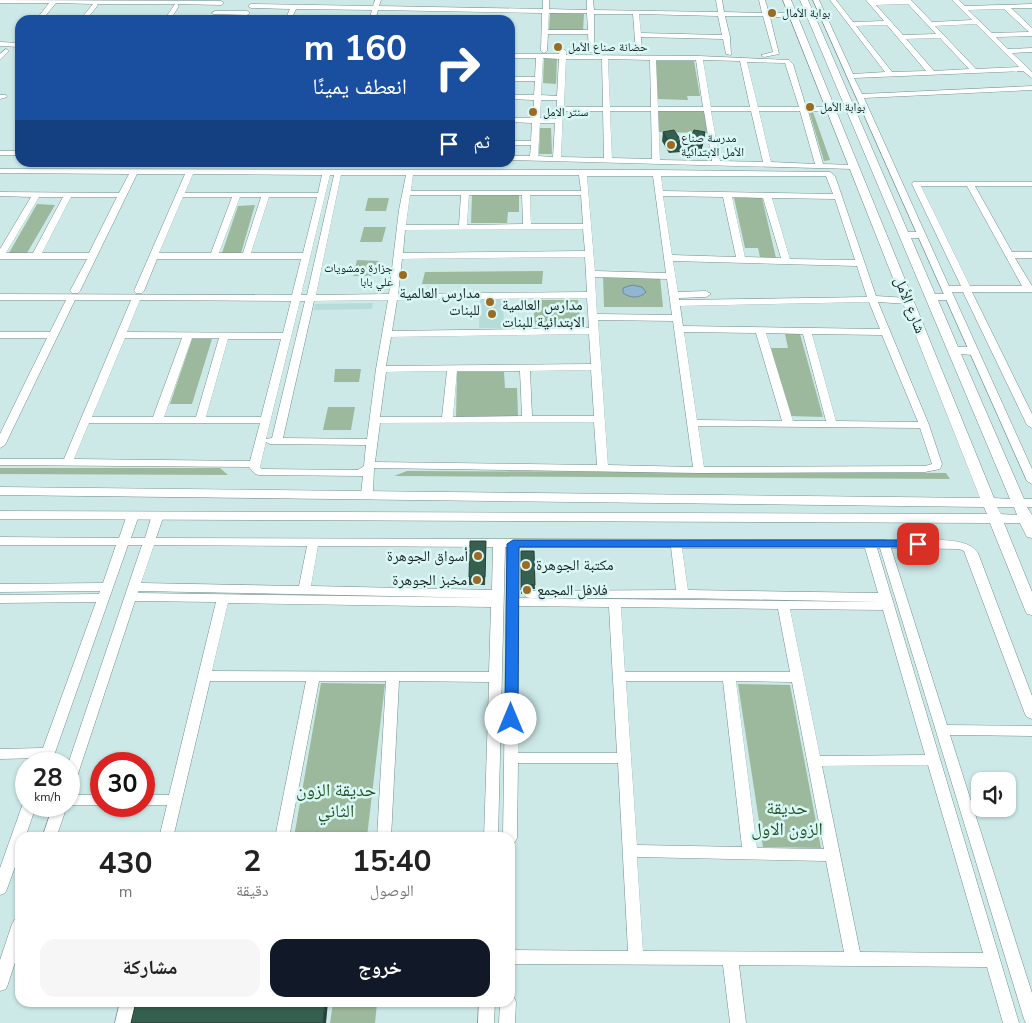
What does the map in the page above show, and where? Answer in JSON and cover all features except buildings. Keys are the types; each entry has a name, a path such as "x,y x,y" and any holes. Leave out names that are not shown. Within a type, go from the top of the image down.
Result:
{"main road":[{"name":"شارع الأمل","path":"787,0 1032,610"},
{"name":"شارع الأمل","path":"804,0 953,350 1025,502 1032,534"},
{"path":"828,58 842,58"},
{"path":"870,207 892,208"},
{"path":"904,235 920,235"},
{"path":"931,297 947,293"},
{"path":"953,350 973,351"},
{"path":"0,491 1025,502"},
{"path":"606,497 607,516"},
{"path":"0,515 1029,519"}],"street":[{"path":"534,158 538,79 546,0"},
{"path":"590,0 592,52"},
{"path":"634,0 639,54"},
{"path":"719,0 727,34 729,54"},
{"path":"515,56 592,52 776,54 762,0"},
{"path":"816,0 1031,479"},
{"path":"833,0 890,74"},
{"path":"955,0 1032,76"},
{"path":"870,1 908,1 974,71"},
{"path":"870,1 932,73"},
{"path":"43,15 54,2"},
{"path":"87,15 96,2"},
{"path":"6,3 221,3"},
{"path":"170,15 178,3"},
{"path":"221,3 215,13 230,15"},
{"path":"246,15 252,3 419,7 503,6 545,10 792,13"},
{"path":"963,8 1032,6"},
{"path":"1006,7 1032,32"},
{"path":"1023,22 1032,21"},
{"path":"930,24 977,22"},
{"path":"852,24 889,23"},
{"path":"544,32 591,32"},
{"path":"990,35 1032,32"},
{"path":"637,33 727,34"},
{"path":"901,37 941,36"},
{"path":"0,44 15,44"},
{"path":"1006,51 1032,50"},
{"path":"0,58 3,51"},
{"path":"515,51 542,54"},
{"path":"563,54 605,57 782,60 789,62 820,164"},
{"path":"557,159 563,54"},
{"path":"605,57 608,160"},
{"path":"653,57 658,193 680,329 699,470"},
{"path":"699,58 716,163"},
{"path":"743,59 766,164"},
{"path":"850,76 1024,69"},
{"path":"515,79 538,79"},
{"path":"860,98 1032,88"},
{"path":"860,98 1032,93"},
{"path":"515,97 560,98"},
{"path":"560,109 831,110"},
{"path":"515,120 559,121"},
{"path":"515,143 535,143"},
{"path":"0,153 15,153"},
{"path":"327,172 255,470 262,472 360,473 369,467 603,467 699,470 936,467 937,460 872,297 831,176 824,173 656,167 608,160 515,158"},
{"path":"0,171 582,172 716,163 854,165"},
{"path":"217,167 217,171"},
{"path":"217,171 220,167"},
{"path":"0,445 134,171"},
{"path":"68,462 190,171"},
{"path":"277,441 329,219 338,172"},
{"path":"367,494 371,442 394,294 397,256 410,172"},
{"path":"582,172 588,226 594,331 594,367 603,467"},
{"path":"1032,184 916,184 1032,425"},
{"path":"970,184 1031,292"},
{"path":"463,227 465,192"},
{"path":"526,192 527,226"},
{"path":"406,193 584,193"},
{"path":"658,193 837,197"},
{"path":"0,194 122,195"},
{"path":"0,256 36,194"},
{"path":"36,256 68,195"},
{"path":"179,195 322,195"},
{"path":"214,256 237,195"},
{"path":"246,256 266,195"},
{"path":"727,195 741,260"},
{"path":"767,196 786,261"},
{"path":"401,228 588,226"},
{"path":"397,256 589,254"},
{"path":"1009,255 1032,255"},
{"path":"0,256 91,256"},
{"path":"154,256 307,256"},
{"path":"669,258 861,263"},
{"path":"590,274 670,276"},
{"path":"0,291 74,294 592,292"},
{"path":"947,293 967,291 1031,292"},
{"path":"0,297 74,294"},
{"path":"675,299 907,297"},
{"path":"593,318 677,318"},
{"path":"680,329 886,332"},
{"path":"760,330 788,423"},
{"path":"387,334 594,331"},
{"path":"807,331 832,424"},
{"path":"0,335 53,335"},
{"path":"121,335 286,336"},
{"path":"157,420 188,336"},
{"path":"200,420 224,336"},
{"path":"525,367 527,420"},
{"path":"381,369 594,367"},
{"path":"447,421 452,369"},
{"path":"375,420 598,419"},
{"path":"0,420 13,420"},
{"path":"85,420 266,420"},
{"path":"692,422 924,425"},
{"path":"261,441 371,442"},
{"path":"0,462 255,464"},
{"path":"48,752 132,515"},
{"path":"78,752 158,515"},
{"path":"0,541 952,544 968,548 972,553 1032,714"},
{"path":"304,590 313,543"},
{"path":"491,832 499,543"},
{"path":"510,832 513,544"},
{"path":"676,544 683,594"},
{"path":"877,544 887,601 1011,1023"},
{"path":"877,544 942,730 1032,1019"},
{"path":"0,588 105,593"},
{"path":"132,592 304,590 498,598"},
{"path":"132,592 222,597 513,598 683,594 887,601"},
{"path":"0,598 105,593"},
{"path":"167,832 222,597"},
{"path":"513,598 615,603 783,604 887,601"},
{"path":"615,603 636,958"},
{"path":"783,604 854,959"},
{"path":"204,676 496,677"},
{"path":"384,832 392,676"},
{"path":"619,676 797,677"},
{"path":"283,832 313,677"},
{"path":"729,677 750,852"},
{"path":"942,730 1032,732"},
{"path":"0,754 15,755"},
{"path":"511,758 624,758"},
{"path":"814,761 933,760"},
{"path":"155,800 175,800"},
{"path":"21,832 26,817"},
{"path":"51,832 56,817"},
{"path":"0,890 15,848"},
{"path":"630,852 750,852 833,855"},
{"path":"0,984 15,939"},
{"path":"515,957 992,960"},
{"path":"730,958 738,1023"},
{"path":"123,1023 127,1007"},
{"path":"486,1023 487,1007"},
{"path":"507,1023 508,1007"}],"shaded area":[{"path":"632,285 642,287 646,292 634,297 623,293 623,288"},
{"name":"مدارس العالمية الابتدائية للبنات","path":"480,299 503,299 504,328 479,328"},
{"path":"373,303 372,309 314,310 315,304"}],"green space":[{"path":"550,13 584,14 583,31 549,31"},
{"path":"544,58 557,58 556,84 543,83"},
{"path":"653,61 694,61 700,96 687,96 688,100 657,99"},
{"path":"657,107 704,108 707,133 659,132"},
{"path":"809,111 813,112 830,160 824,161"},
{"path":"540,128 551,128 552,154 539,154"},
{"path":"472,195 519,195 519,212 508,212 507,223 471,223"},
{"path":"368,198 389,198 386,211 365,211"},
{"path":"734,198 762,198 776,258 760,257 758,248 745,248"},
{"path":"37,204 55,205 27,253 9,253"},
{"path":"255,205 241,253 222,253 238,206"},
{"path":"364,227 386,227 382,242 360,242"},
{"path":"357,260 380,261 376,276 353,276"},
{"path":"543,271 542,284 422,284 425,272"},
{"path":"603,276 660,277 663,307 604,307"},
{"path":"533,300 578,300 581,326 535,326"},
{"path":"785,334 800,334 823,417 788,416 771,348 788,348"},
{"path":"192,339 212,339 192,404 170,404"},
{"path":"335,369 361,369 359,382 334,382"},
{"path":"457,372 504,372 505,388 517,388 518,416 456,417"},
{"path":"328,407 355,407 351,430 323,430"},
{"path":"0,468 220,468 228,475 0,474"},
{"path":"407,471 946,473 950,479 394,476"},
{"name":"حديقة الزون الثاني","path":"321,683 385,684 368,832 295,832"},
{"name":"حديقة الزون الاول","path":"738,684 790,685 821,848 763,847"},
{"path":"332,1007 377,1007 375,1023 330,1023"}],"place":[{"name":"بوابة الأمال","path":"772,13"},
{"name":"حضانة صناع الأمل","path":"558,47"},
{"name":"بوابة الأمل","path":"810,107"},
{"name":"سنتر الامل","path":"533,112"},
{"name":"مدرسة صناع الأمل الابتدائية","path":"671,145"},
{"name":"جزارة ومشويات علي بابا","path":"403,275"},
{"name":"مدارس العالمية للبنات","path":"490,302"},
{"name":"مدارس العالمية الابتدائية للبنات","path":"492,314"},
{"name":"أسواق الجوهرة","path":"478,556"},
{"name":"مكتبة الجوهرة","path":"526,565"},
{"name":"مخبز الجوهرة","path":"477,580"},
{"name":"فلافل المجمع","path":"527,590"}],"route":[{"path":"511,719 513,544 918,544"}]}
